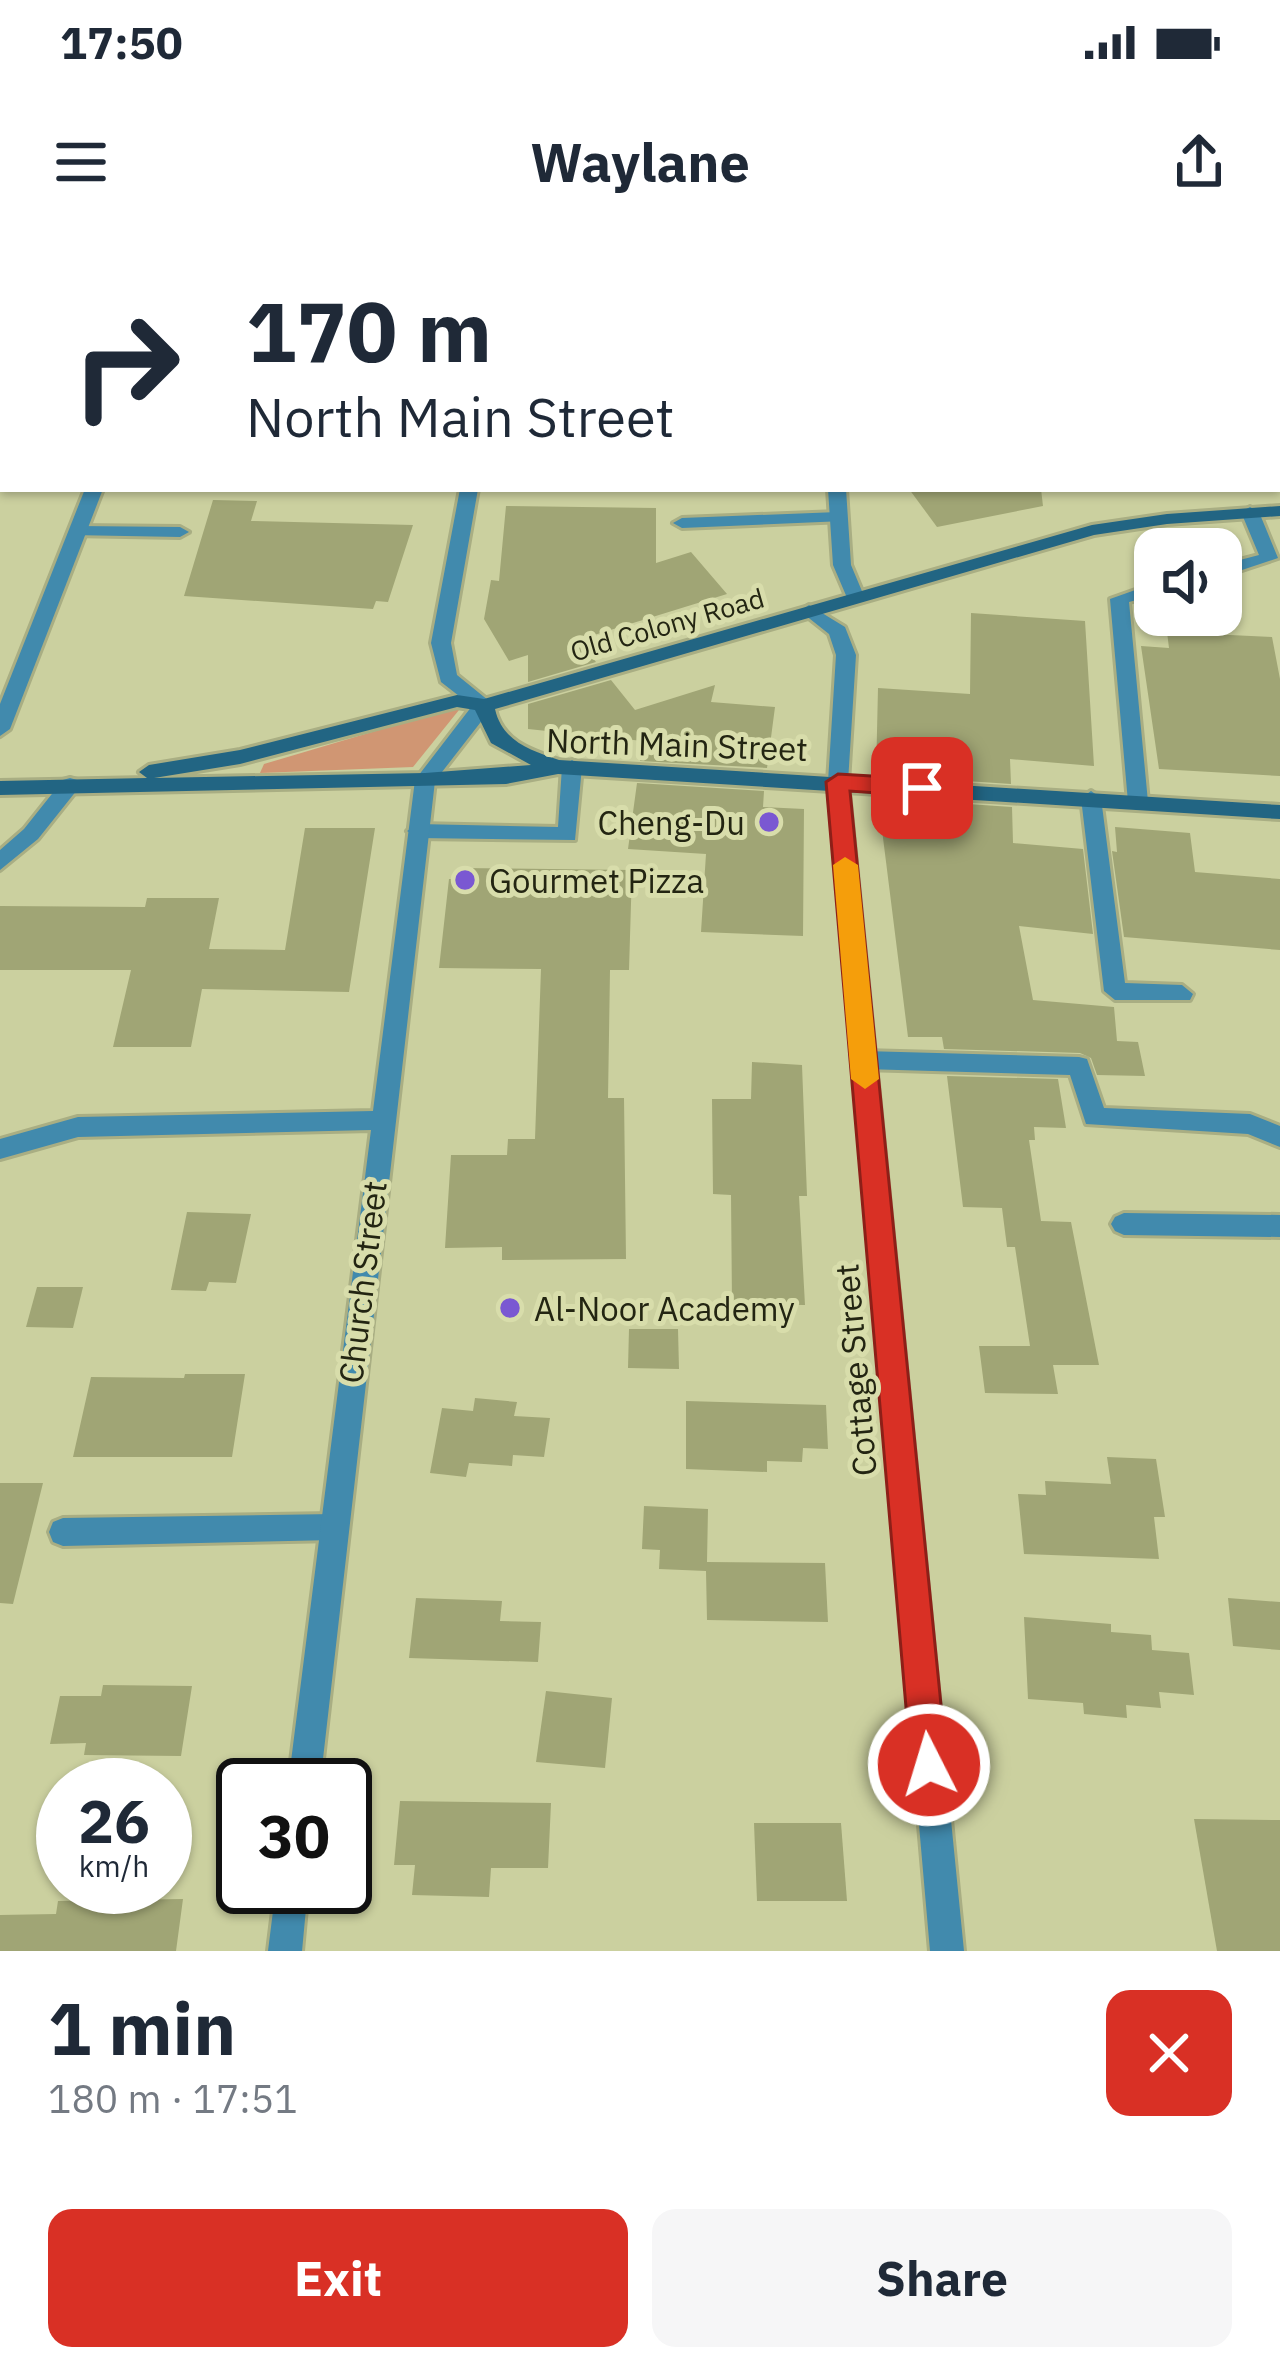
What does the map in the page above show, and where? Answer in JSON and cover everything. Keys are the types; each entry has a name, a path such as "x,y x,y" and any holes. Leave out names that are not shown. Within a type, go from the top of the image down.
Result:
{"main road":[{"name":"Old Colony Road","path":"70,785 240,757 457,700 484,705 1092,530 1280,511"},
{"path":"484,705 486,725 502,744 565,767"},
{"name":"North Main Street","path":"0,788 425,781 506,777 565,767 1280,812"}],"street":[{"path":"0,729 93,492"},
{"path":"425,781 484,705 448,678 441,643 468,492"},
{"path":"838,492 842,565 855,596"},
{"path":"1242,566 1269,558 1250,512"},
{"path":"682,523 838,518"},
{"path":"77,531 180,532"},
{"path":"1134,595 1119,599 1138,802"},
{"name":"Cottage Street","path":"809,611 838,631 846,656 838,782 947,1951"},
{"path":"418,831 568,835 565,767"},
{"name":"Church Street","path":"307,1758 425,781"},
{"path":"0,862 31,834 70,785"},
{"path":"1091,798 1115,991 1182,994"},
{"path":"863,1060 1079,1066 1095,1117 1250,1124 1280,1138"},
{"path":"0,1149 78,1127 381,1120"},
{"path":"1124,1223 1280,1226"},
{"path":"63,1532 334,1528"},
{"path":"285,1951 289,1914"}],"shaded area":[{"path":"463,705 413,767 260,773 264,764"}],"building":[{"path":"911,492 1041,492 1043,506 937,527"},
{"path":"213,500 257,501 251,521 413,525 388,602 376,601 373,609 184,596"},
{"path":"506,506 656,508 656,563 691,552 727,594 578,640 596,662 528,682 528,655 509,661 484,619 491,580 499,581"},
{"path":"971,613 1085,621 1094,766 1010,759 1011,784 876,775 878,688 970,694"},
{"path":"1168,636 1272,637 1280,679 1280,776 1159,769 1141,646 1169,648"},
{"path":"611,680 635,710 715,685 711,702 775,707 767,768 640,761 643,741 528,729 528,704"},
{"path":"637,783 764,791 763,807 804,809 803,936 701,932 706,854 628,849"},
{"path":"878,798 1012,807 1013,843 1083,849 1093,934 1019,926 1033,1000 1114,1007 1117,1041 1138,1042 1145,1076 1097,1075 1091,1058 1080,1053 944,1049 942,1037 908,1037"},
{"path":"1115,827 1190,833 1195,872 1280,879 1280,950 1124,937 1112,851 1117,852"},
{"path":"305,828 375,828 349,992 202,989 191,1047 113,1047 131,970 0,970 0,906 145,907 147,898 219,898 209,949 285,950"},
{"path":"458,868 632,870 629,970 610,970 608,1098 624,1098 626,1259 502,1260 502,1247 445,1248 451,1155 507,1155 508,1139 535,1139 541,969 439,968 449,879 457,879"},
{"path":"752,1062 802,1065 807,1196 799,1196 805,1305 732,1304 731,1195 713,1194 712,1099 751,1099"},
{"path":"947,1076 1058,1079 1066,1128 1034,1127 1035,1140 1029,1140 1041,1221 1071,1222 1099,1365 1053,1365 1058,1394 985,1393 979,1346 1030,1346 1015,1247 1007,1247 1002,1208 963,1207"},
{"path":"187,1212 251,1214 236,1283 209,1282 206,1291 171,1290"},
{"path":"37,1287 83,1287 73,1328 26,1327"},
{"path":"629,1329 678,1329 679,1369 628,1368"},
{"path":"185,1374 245,1374 232,1457 73,1457 91,1377 184,1378"},
{"path":"475,1398 517,1402 514,1416 550,1418 544,1457 513,1455 512,1466 469,1463 466,1477 430,1473 442,1408 473,1411"},
{"path":"686,1401 826,1405 828,1449 803,1448 802,1462 767,1461 767,1472 686,1469"},
{"path":"1107,1457 1156,1459 1165,1517 1154,1517 1159,1559 1024,1554 1018,1494 1046,1495 1045,1481 1111,1484"},
{"path":"0,1483 43,1483 13,1604 0,1603"},
{"path":"644,1506 708,1509 707,1562 825,1563 828,1622 707,1620 706,1571 659,1569 660,1550 642,1549"},
{"path":"416,1598 502,1601 500,1621 541,1622 538,1662 409,1658"},
{"path":"1228,1598 1280,1602 1280,1650 1233,1646"},
{"path":"1024,1617 1111,1624 1111,1632 1151,1635 1152,1650 1189,1653 1194,1695 1159,1692 1161,1708 1126,1705 1127,1718 1084,1714 1083,1703 1028,1699"},
{"path":"103,1685 192,1686 181,1756 84,1755 86,1743 50,1744 60,1696 101,1696"},
{"path":"546,1691 612,1698 605,1768 536,1762"},
{"path":"400,1801 551,1803 548,1868 491,1868 489,1897 412,1895 415,1865 394,1865"},
{"path":"1194,1819 1280,1820 1280,1951 1217,1951"},
{"path":"754,1823 841,1823 847,1901 757,1901"},
{"path":"181,1914 176,1951 0,1951 0,1915"}],"slow traffic":[{"path":"845,865 865,1079"}],"place":[{"name":"Cheng-Du","path":"769,822"},
{"name":"Gourmet Pizza","path":"465,880"},
{"name":"Al-Noor Academy","path":"510,1308"}],"route":[{"path":"922,788 838,782 929,1765"}]}
